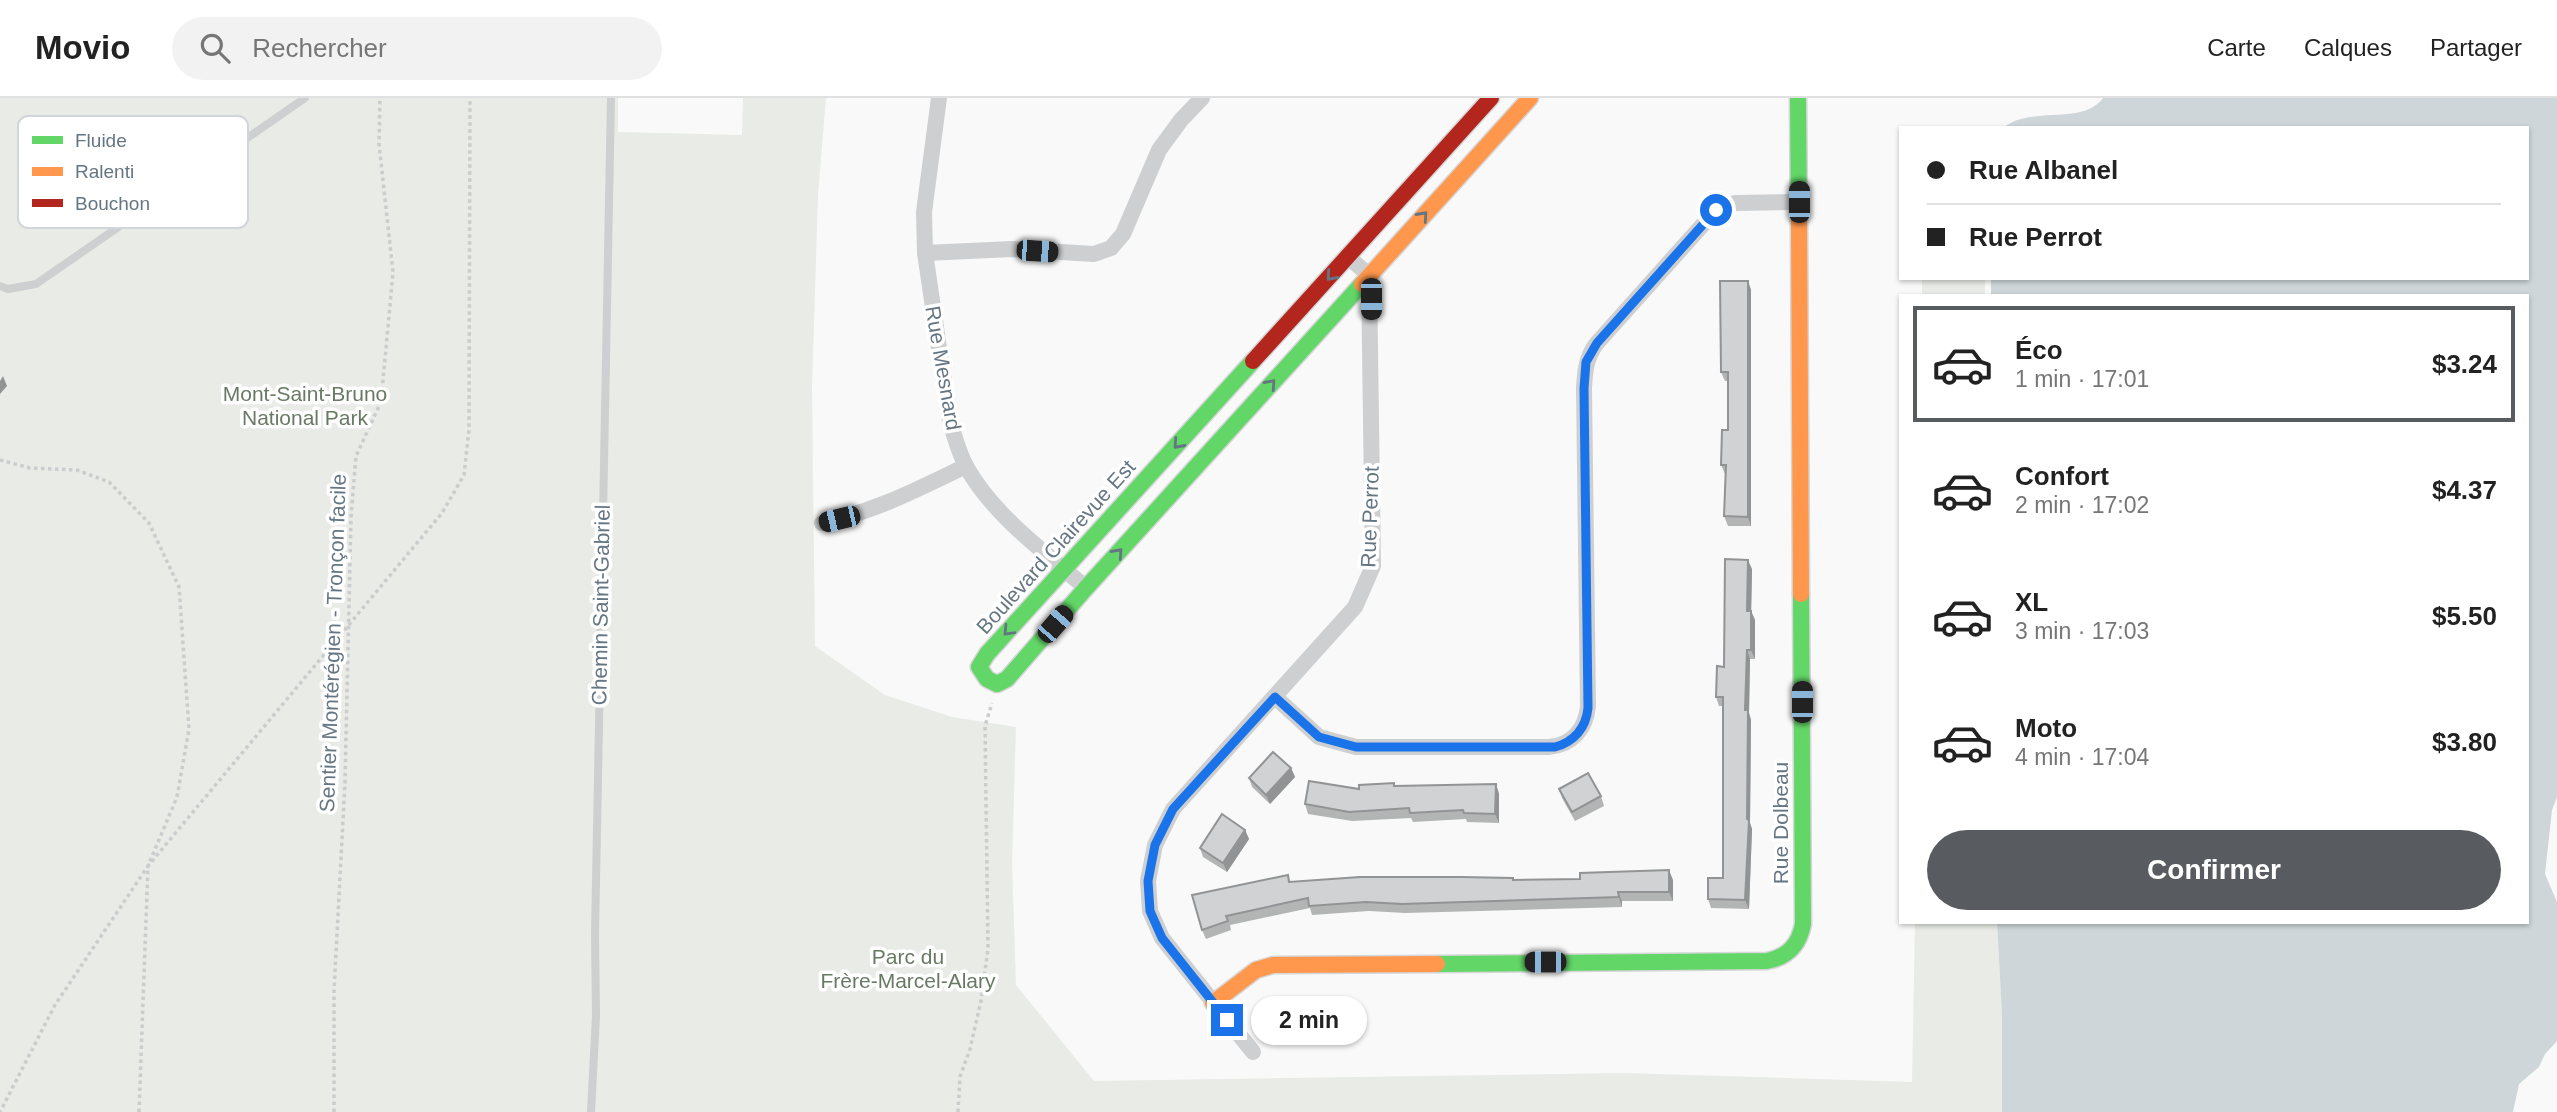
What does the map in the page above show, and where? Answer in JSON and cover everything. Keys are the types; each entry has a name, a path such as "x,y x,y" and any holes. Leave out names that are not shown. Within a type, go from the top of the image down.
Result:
{"street":[{"name":"Rue Mesnard","path":"939,98 924,212 925,253 950,422 966,466 992,502 1086,588"},
{"path":"925,253 1012,249 1088,254 1111,248 1123,234 1158,150 1202,98"},
{"name":"Boulevard Clairevue Est","path":"997,684 983,675 979,667 982,660 1491,98"},
{"path":"997,684 1007,679 1086,588 1530,98"},
{"name":"Rue Dolbeau","path":"1213,1003 1256,970 1273,965 1759,961 1779,959 1795,948 1801,937 1803,924 1798,98"},
{"path":"1275,697 1319,737 1356,747 1549,747 1561,745 1576,735 1586,720 1588,708 1584,388 1589,355 1716,210 1735,203 1799,202"},
{"path":"1349,257 1369,275"},
{"name":"Rue Perrot","path":"1253,1052 1162,938 1150,911 1148,881 1155,845 1173,809 1355,607 1373,566 1369,275"},
{"path":"822,523 857,515 894,502 966,466"}],"lane":[{"path":"248,137 305,98"},
{"name":"Chemin Saint-Gabriel","path":"591,1112 596,1016 595,920 611,98"},
{"path":"0,286 8,289 36,284 117,228"}],"path":[{"name":"Sentier Montérégien - Tronçon facile","path":"334,1112 337,897 345,782 347,626 356,456 381,402 393,272 379,144 380,98"},
{"path":"0,1112 55,1005 148,866 442,513 464,475 469,429 470,98"},
{"path":"0,460 30,468 77,470 109,482 149,523 179,587 189,729 177,797 148,866 139,1112"},
{"path":"958,1112 960,1077 970,1049 981,1001 988,949 985,726 997,684"}],"green space":[{"name":"Mont-Saint-Bruno National Park","path":"0,98 618,98 618,132 742,135 743,98 826,98 818,195 812,387 815,646 885,695 952,717 1016,727 1012,863 1016,985 1094,1081 1625,1073 1912,1082 1915,924 1997,924 2002,1015 2002,1112 0,1112"},
{"path":"1922,280 1985,280 1985,294 1922,294"}],"shaded area":[{"path":"2103,98 2557,98 2557,797 2552,810 2545,874 2557,902 2557,1041 2545,1054 2539,1067 2519,1084 2513,1112 2002,1112 2002,1015 1997,924 2529,924 2529,294 1991,294 1991,280 2529,280 2529,126 2006,126 2027,118 2070,114 2094,106"}],"building":[{"path":"1720,281 1748,281 1748,517 1724,516 1726,465 1721,465 1722,430 1728,430 1728,372 1721,372"},
{"path":"1725,559 1748,560 1747,611 1751,611 1751,650 1747,650 1745,710 1748,710 1749,820 1745,900 1708,899 1708,878 1723,878 1723,697 1716,697 1717,666 1724,667"},
{"path":"1273,752 1291,768 1266,795 1249,778"},
{"path":"1588,773 1601,796 1572,812 1559,789"},
{"path":"1309,781 1359,789 1359,785 1394,783 1394,786 1496,784 1495,814 1464,813 1463,810 1410,813 1409,808 1349,812 1305,804"},
{"path":"1222,814 1245,830 1223,863 1200,848"},
{"path":"1669,870 1669,892 1618,892 1619,897 1402,904 1366,902 1309,906 1308,898 1226,916 1228,921 1202,930 1192,895 1288,875 1289,882 1360,877 1513,880 1580,879 1580,873"}],"traffic: fast":[{"path":"1798,98 1799,221"},
{"path":"1253,361 987,654 979,667 987,679 997,684 1007,679 1362,284"},
{"path":"1437,964 1767,961 1791,949 1799,938 1803,924 1801,594"}],"traffic: slow":[{"path":"1362,284 1530,98"},
{"path":"1799,221 1801,594"},
{"path":"1213,1003 1256,970 1273,965 1437,964"}],"traffic: jam":[{"path":"1253,361 1491,98"}],"route":[{"path":"1227,1020 1162,938 1150,911 1148,881 1155,845 1173,809 1275,697 1319,737 1356,747 1555,747 1572,739 1580,731 1588,708 1584,388 1586,362 1597,343 1716,210"}],"park label":[{"name":"Parc du Frère-Marcel-Alary","path":"908,969"}]}
